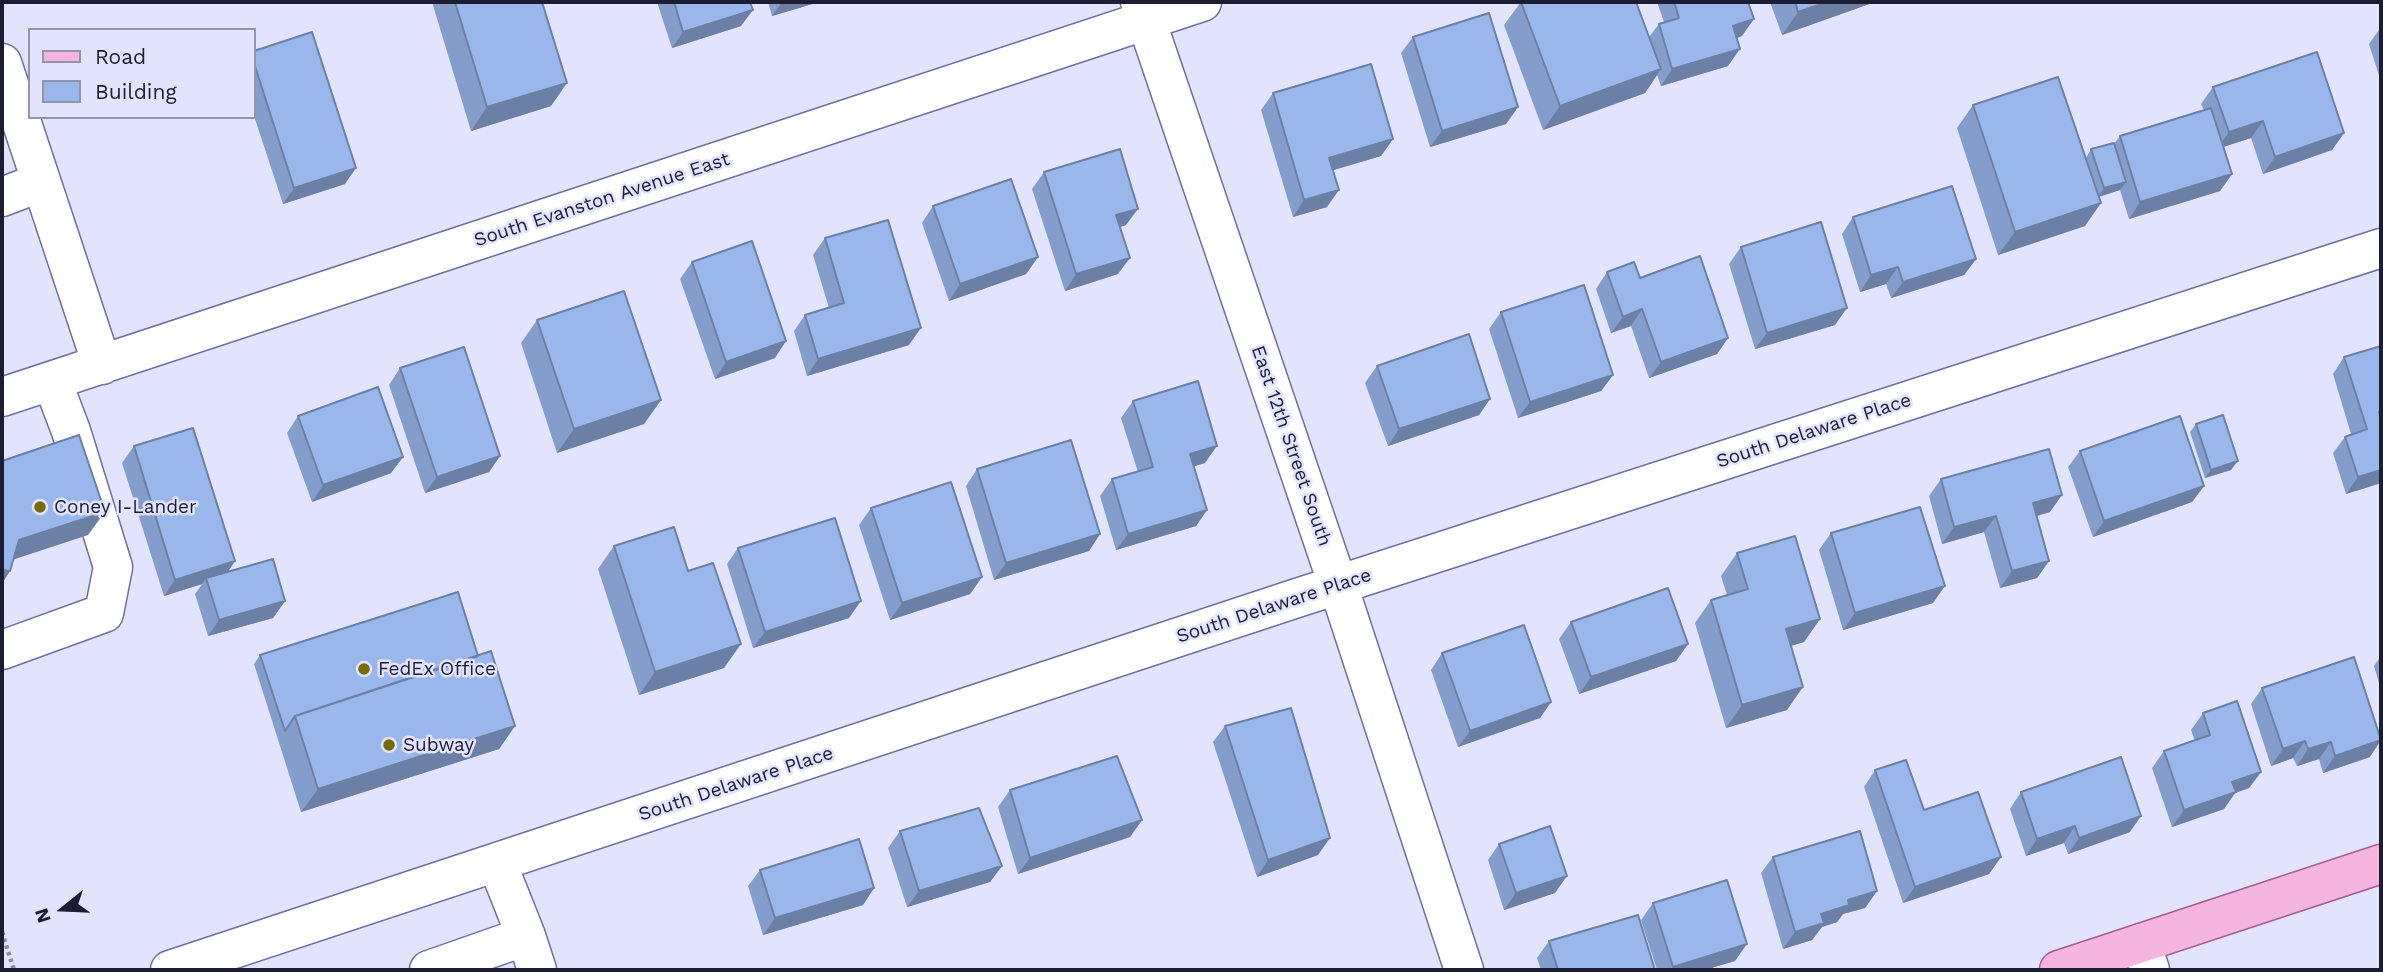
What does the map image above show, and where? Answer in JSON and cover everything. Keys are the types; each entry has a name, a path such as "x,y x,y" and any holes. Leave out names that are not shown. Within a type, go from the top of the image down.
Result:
{"main road":[{"path":"2059,970 2146,957 2381,864"}],"street":[{"name":"South Evanston Avenue East","path":"2,397 1143,11 1202,2"},
{"name":"East 12th Street South","path":"1143,11 1338,585 1464,970"},
{"path":"2,63 102,365"},
{"path":"2,197 41,182"},
{"name":"South Delaware Place","path":"170,970 241,960 496,863 1338,585 2381,248"},
{"path":"2,650 104,612 113,567 71,431 52,381"},
{"path":"429,970 531,953 496,863"}],"path":[{"path":"2,932 14,970"}],"building":[{"path":"455,2 542,2 567,83 487,107"},
{"path":"674,2 750,2 753,10 683,32"},
{"path":"1521,2 1636,2 1661,69 1560,106"},
{"path":"1674,2 1748,2 1754,19 1733,26 1740,49 1672,69 1659,24 1679,18"},
{"path":"1795,2 1827,2 1798,12"},
{"path":"1489,13 1518,107 1442,131 1413,37"},
{"path":"312,32 356,168 294,188 256,69 256,50"},
{"path":"2317,52 2344,133 2275,157 2263,121 2229,132 2213,87"},
{"path":"1371,64 1393,139 1329,158 1339,190 1304,200 1273,93"},
{"path":"2058,77 2101,203 2015,232 1973,105"},
{"path":"2211,108 2232,174 2140,202 2120,136"},
{"path":"2114,143 2126,182 2104,188 2091,149"},
{"path":"1120,149 1138,209 1116,215 1130,258 1076,274 1044,172"},
{"path":"1011,179 1038,257 960,284 933,206"},
{"path":"1952,186 1976,259 1903,282 1898,267 1871,275 1853,217"},
{"path":"888,220 921,328 818,359 805,315 844,303 825,238"},
{"path":"1821,222 1847,308 1767,333 1741,247"},
{"path":"752,241 786,341 726,362 692,262"},
{"path":"1700,256 1728,338 1661,362 1642,309 1623,317 1607,272 1634,262 1640,278"},
{"path":"1584,285 1613,375 1530,402 1501,312"},
{"path":"624,291 661,400 574,429 537,320"},
{"path":"1469,334 1490,399 1399,429 1377,366"},
{"path":"2381,346 2381,470 2358,477 2345,437 2367,429 2344,357"},
{"path":"464,347 500,456 437,477 400,368"},
{"path":"1198,381 1217,446 1190,454 1207,510 1128,534 1112,479 1153,467 1133,401"},
{"path":"378,387 403,457 323,485 298,416"},
{"path":"2223,415 2238,461 2211,470 2196,424"},
{"path":"2180,416 2204,486 2104,521 2080,451"},
{"path":"193,428 235,561 175,580 134,446"},
{"name":"Coney I-Lander","path":"79,435 105,512 19,540 10,571 2,570 2,461"},
{"path":"1071,440 1100,534 1006,563 977,469"},
{"path":"2049,449 2062,495 2033,503 2049,561 2012,571 1996,516 1954,527 1941,479"},
{"path":"951,482 982,577 902,603 871,508"},
{"path":"1920,507 1945,586 1855,613 1831,533"},
{"path":"835,518 861,601 765,632 738,548"},
{"path":"674,527 688,571 713,563 741,644 655,672 614,546"},
{"path":"1795,536 1820,619 1786,629 1803,687 1742,705 1711,600 1748,589 1737,553"},
{"path":"273,559 285,601 219,620 206,578"},
{"path":"1668,588 1688,644 1591,677 1571,622"},
{"name":"FedEx Office","path":"458,592 478,656 295,716 285,731 260,655"},
{"path":"1524,625 1551,702 1470,731 1442,653"},
{"name":"Subway","path":"491,651 515,726 318,789 295,716"},
{"path":"2354,657 2381,740 2335,756 2331,742 2308,749 2305,741 2283,749 2262,688"},
{"path":"2237,701 2261,772 2232,782 2236,792 2184,810 2164,751 2210,735 2203,713"},
{"path":"1291,708 1330,838 1268,860 1225,726"},
{"path":"1117,756 1142,820 1030,858 1010,790"},
{"path":"2121,757 2141,816 2079,838 2075,826 2037,839 2021,792"},
{"path":"1906,760 1924,810 1978,792 2001,857 1915,887 1875,770"},
{"path":"979,808 1002,866 919,891 900,831"},
{"path":"1550,826 1567,876 1516,893 1499,844"},
{"path":"1860,831 1877,891 1848,900 1849,905 1821,914 1824,923 1795,932 1773,857"},
{"path":"859,839 874,888 775,918 760,870"},
{"path":"1727,880 1747,944 1673,967 1653,903"},
{"path":"1638,915 1655,970 1558,970 1549,941"}],"place":[{"name":"Coney I-Lander","path":"40,507"},
{"name":"FedEx Office","path":"364,669"},
{"name":"Subway","path":"389,745"}]}
